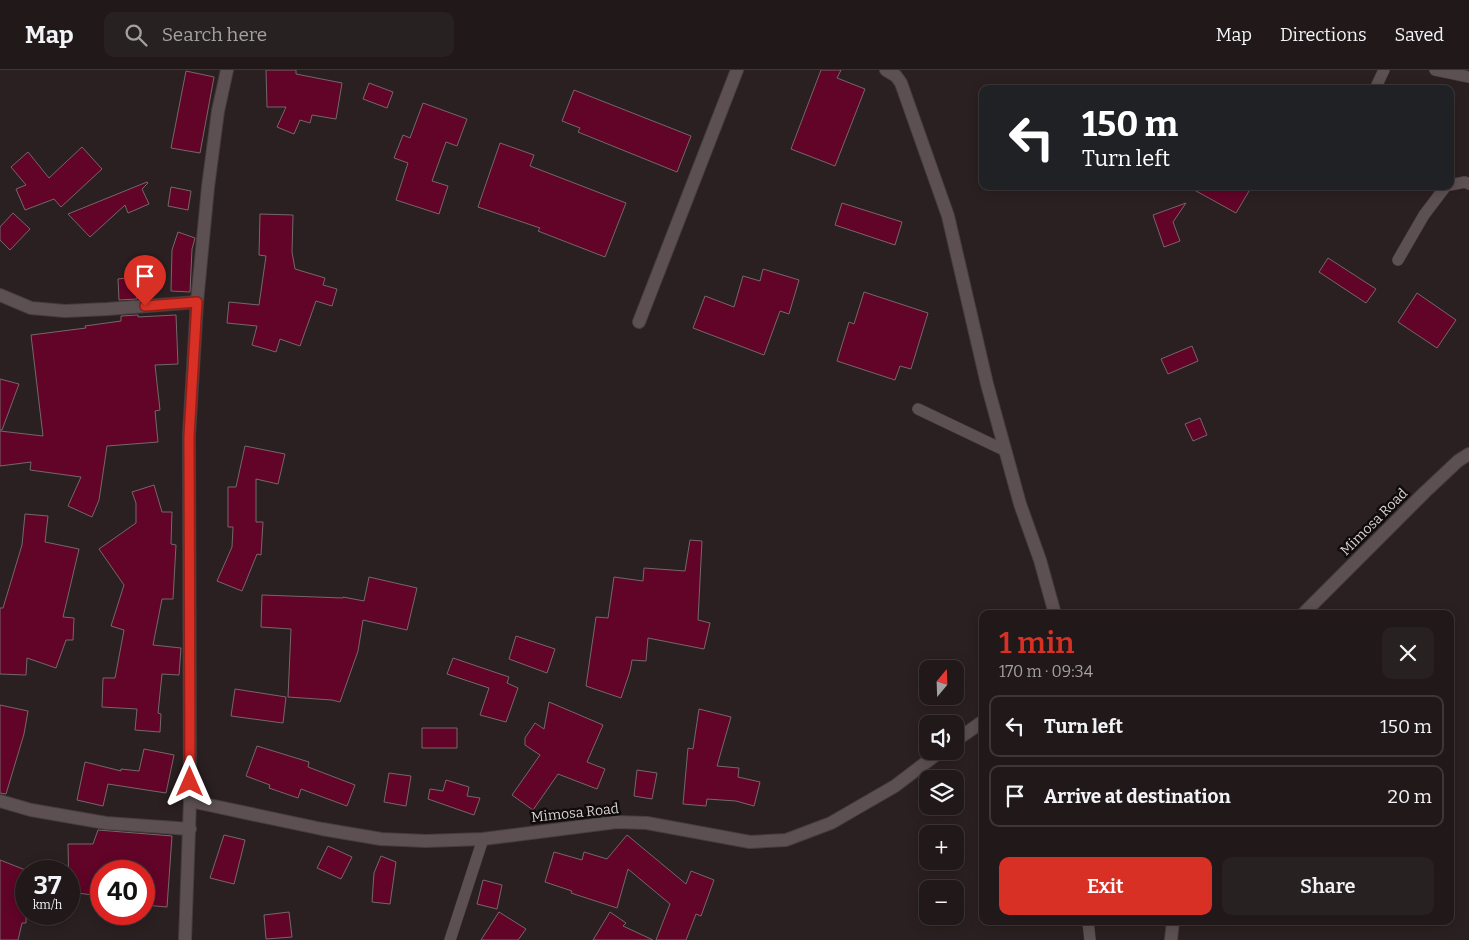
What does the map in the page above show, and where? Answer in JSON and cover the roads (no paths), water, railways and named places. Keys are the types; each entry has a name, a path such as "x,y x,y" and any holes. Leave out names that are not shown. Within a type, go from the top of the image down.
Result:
{"street":[{"path":"186,940 190,828 189,436 197,302 208,187 218,112 227,70"},
{"path":"639,322 737,70"},
{"path":"886,70 896,76 901,83 948,216 987,384 1054,610"},
{"path":"0,295 31,308 65,311 197,302"},
{"name":"Mimosa Road","path":"1307,610 1425,492 1458,461 1469,454"},
{"path":"964,735 979,724"},
{"name":"Mimosa Road","path":"190,800 322,829 381,839 426,841 483,838 617,822 647,822 750,842 786,840 831,823 895,786 929,760"},
{"path":"0,801 31,810 106,823 190,828"},
{"path":"1171,940 1173,925"}],"lane":[{"path":"1377,85 1384,70"},
{"path":"1436,70 1469,78"},
{"path":"1454,184 1465,182 1469,184"},
{"path":"1398,260 1424,215 1443,190"},
{"path":"918,409 1006,451"},
{"path":"450,940 483,838"},
{"path":"1088,925 1090,940"}]}
